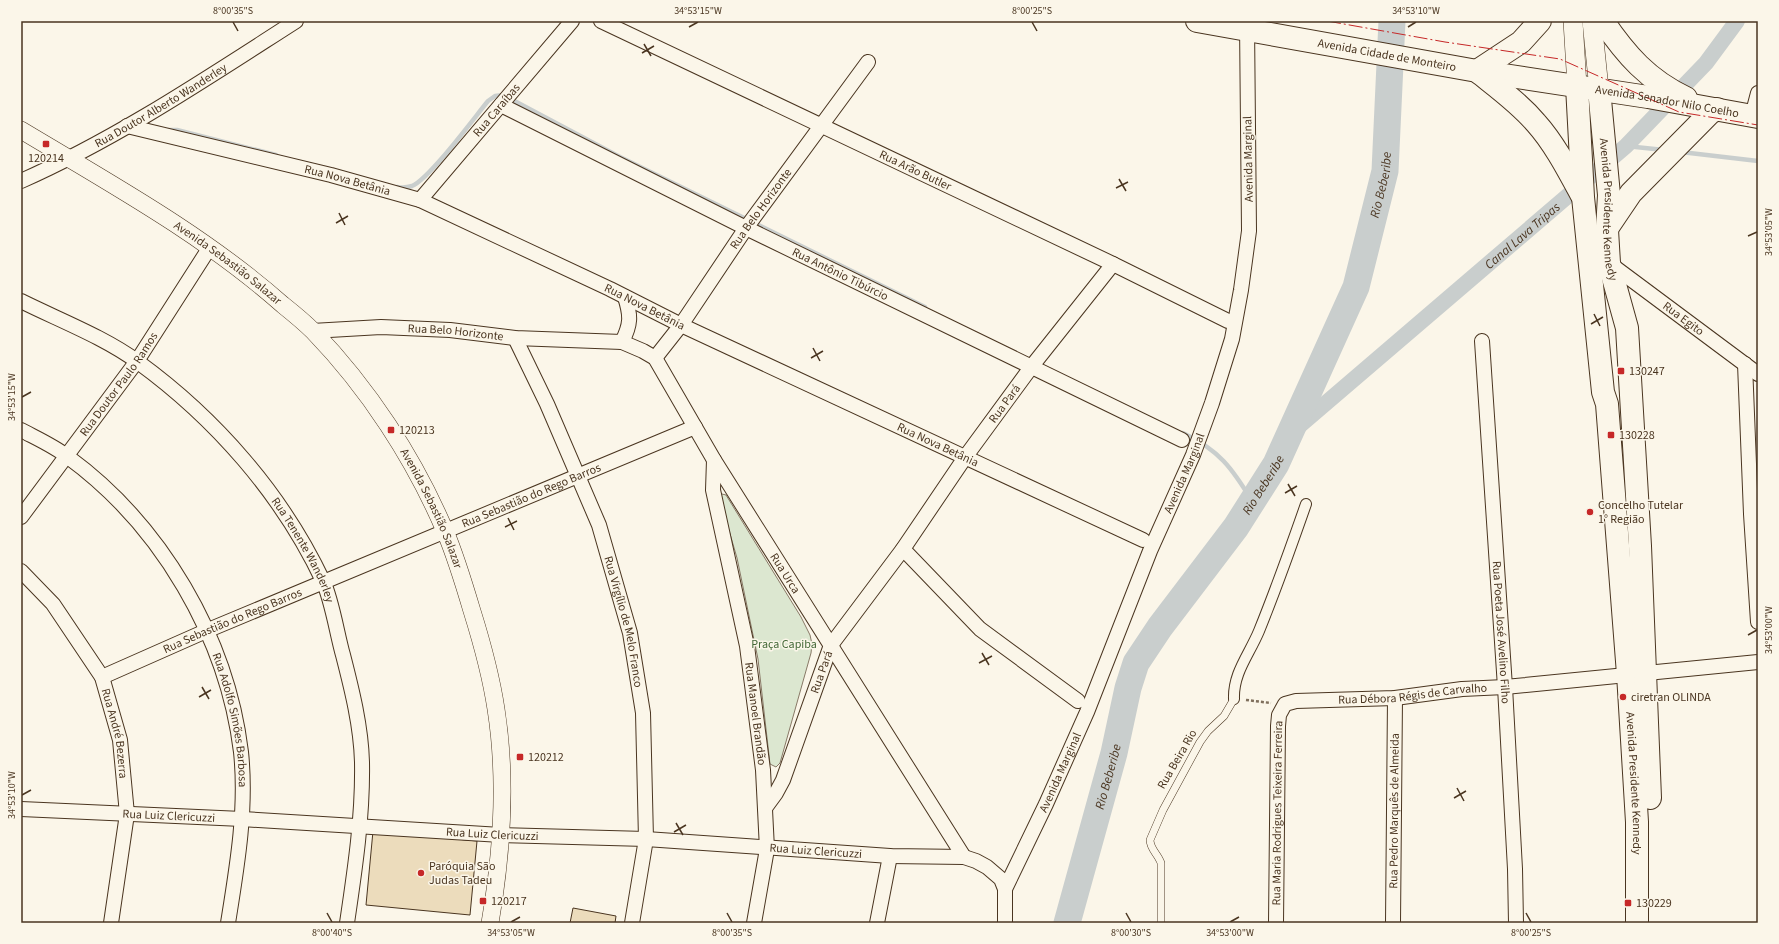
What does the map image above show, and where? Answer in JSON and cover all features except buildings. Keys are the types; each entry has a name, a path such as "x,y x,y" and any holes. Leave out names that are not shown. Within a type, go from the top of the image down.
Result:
{"main road":[{"name":"Avenida Cidade de Monteiro","path":"1197,21 1247,25 1277,34 1438,64 1577,86"},
{"path":"1540,21 1521,42 1477,71 1515,102 1575,163"},
{"name":"Avenida Presidente Kennedy","path":"1573,21 1577,86 1575,163 1599,268 1607,314 1614,383 1607,404 1637,674 1651,822 1649,923"},
{"name":"Avenida Presidente Kennedy","path":"1592,21 1609,195 1606,230 1599,268 1627,328 1640,546 1637,674 1637,923"},
{"path":"1603,21 1623,50 1665,94"},
{"name":"Avenida Senador Nilo Coelho","path":"1577,86 1665,94 1706,108 1755,117"},
{"path":"1606,230 1624,202 1706,108"}],"street":[{"name":"Rua Doutor Alberto Wanderley","path":"21,181 70,159 127,126 210,76 296,21"},
{"name":"Rua Caraíbas","path":"420,200 572,21"},
{"name":"Rua Arão Butler","path":"602,21 1113,264 1228,321"},
{"name":"Avenida Marginal","path":"1005,889 1046,804 1087,712 1150,551 1195,448 1212,402 1232,338 1242,290 1249,231 1247,25"},
{"name":"Rua Belo Horizonte","path":"655,358 681,325 757,213 868,62"},
{"path":"1755,117 1758,93"},
{"name":"Rua Antônio Tibúrcio","path":"501,105 747,228 1182,440"},
{"name":"Rua Nova Betânia","path":"127,126 331,175 420,200 681,325 966,456 1143,540"},
{"name":"Avenida Sebastião Salazar","path":"21,130 103,178 210,247 262,286 312,331 366,393 412,464 445,531 484,650 496,709 500,762 501,835 490,923"},
{"name":"Rua Doutor Paulo Ramos","path":"21,518 137,361 210,247"},
{"name":"Rua Pará","path":"765,808 783,780 831,645 903,549 966,456 1032,366 1113,264"},
{"name":"Rua Egito","path":"1599,268 1758,374"},
{"path":"625,297 630,313 630,322 622,342 655,358"},
{"name":"Rua Tenente Wanderley","path":"21,301 113,346 137,361 185,401 221,436 258,477 294,528 324,583 353,692 362,760 360,828 347,923"},
{"name":"Rua Belo Horizonte","path":"312,331 381,327 450,330 515,338 622,342"},
{"name":"Rua Virgílio de Melo Franco","path":"515,338 599,524 630,633 643,713 646,839 632,923"},
{"name":"Rua Poeta José Avelino Filho","path":"1482,341 1505,687 1515,870 1516,923"},
{"name":"Rua Urca","path":"655,358 714,460 964,857"},
{"path":"1745,364 1751,514 1758,622"},
{"name":"Rua Sebastião do Rego Barros","path":"102,677 206,631 695,427"},
{"name":"Rua Adolfo Simões Barbosa","path":"21,430 68,456 119,500 164,553 193,600 228,686 241,752 242,819 238,860 228,923"},
{"name":"Rua Manoel Brandão","path":"714,460 713,490 747,646 763,770 767,849 754,923"},
{"name":"Rua Beira Rio","path":"1234,699 1234,688 1241,664 1258,633 1306,504"},
{"path":"903,549 980,629 1078,701"},
{"name":"Rua André Bezerra","path":"21,571 53,604 102,677 120,740 127,814 111,923"},
{"name":"Rua Débora Régis de Carvalho","path":"1285,704 1296,701 1395,698 1462,689 1505,687 1758,662"},
{"name":"Rua Pedro Marquês de Almeida","path":"1393,923 1395,698"},
{"name":"Rua Maria Rodrigues Teixeira Ferreira","path":"1276,923 1278,726 1279,715 1285,704"},
{"name":"Rua Luiz Clericuzzi","path":"21,809 242,819 360,828 501,835 646,839 767,849 890,856 964,857 987,866 1001,879 1005,889"},
{"path":"878,923 890,856"},
{"path":"1005,889 1005,923"}],"lane":[{"name":"Rua Beira Rio","path":"1162,923 1161,863 1159,857 1150,845 1150,840 1162,810 1200,742 1208,731 1224,716 1234,699"}],"path":[{"path":"1234,699 1285,704"}],"green space":[{"name":"Praça Capiba","path":"722,494 726,495 801,617 810,635 812,644 811,653 780,763 776,767 770,764 758,659 737,558 719,496"}],"waterway":[{"name":"Rio Beberibe","path":"1067,923 1114,753 1128,688 1136,663 1160,627 1236,527 1276,464 1356,287 1385,171 1392,21"},
{"name":"Canal Lava Tripas","path":"1291,433 1626,146 1706,63 1737,21"},
{"path":"397,187 410,187 420,181 440,161 488,101 495,96 503,95 620,157 925,307"},
{"path":"168,130 177,130 276,155"},
{"path":"1626,146 1664,150"},
{"path":"1681,152 1758,161"},
{"path":"1183,433 1206,446 1224,461 1252,501"}],"power":[{"path":"1327,21 1445,42 1560,59 1679,112 1758,125"}],"place":[{"name":"120214","path":"46,144"},
{"name":"130247","path":"1621,371"},
{"name":"120213","path":"391,430"},
{"name":"130228","path":"1611,435"},
{"name":"Concelho Tutelar 1° Região","path":"1590,512"},
{"name":"ciretran OLINDA","path":"1623,697"},
{"name":"120212","path":"520,757"},
{"name":"Paróquia São Judas Tadeu","path":"421,873"},
{"name":"120217","path":"483,901"},
{"name":"130229","path":"1628,903"}]}
